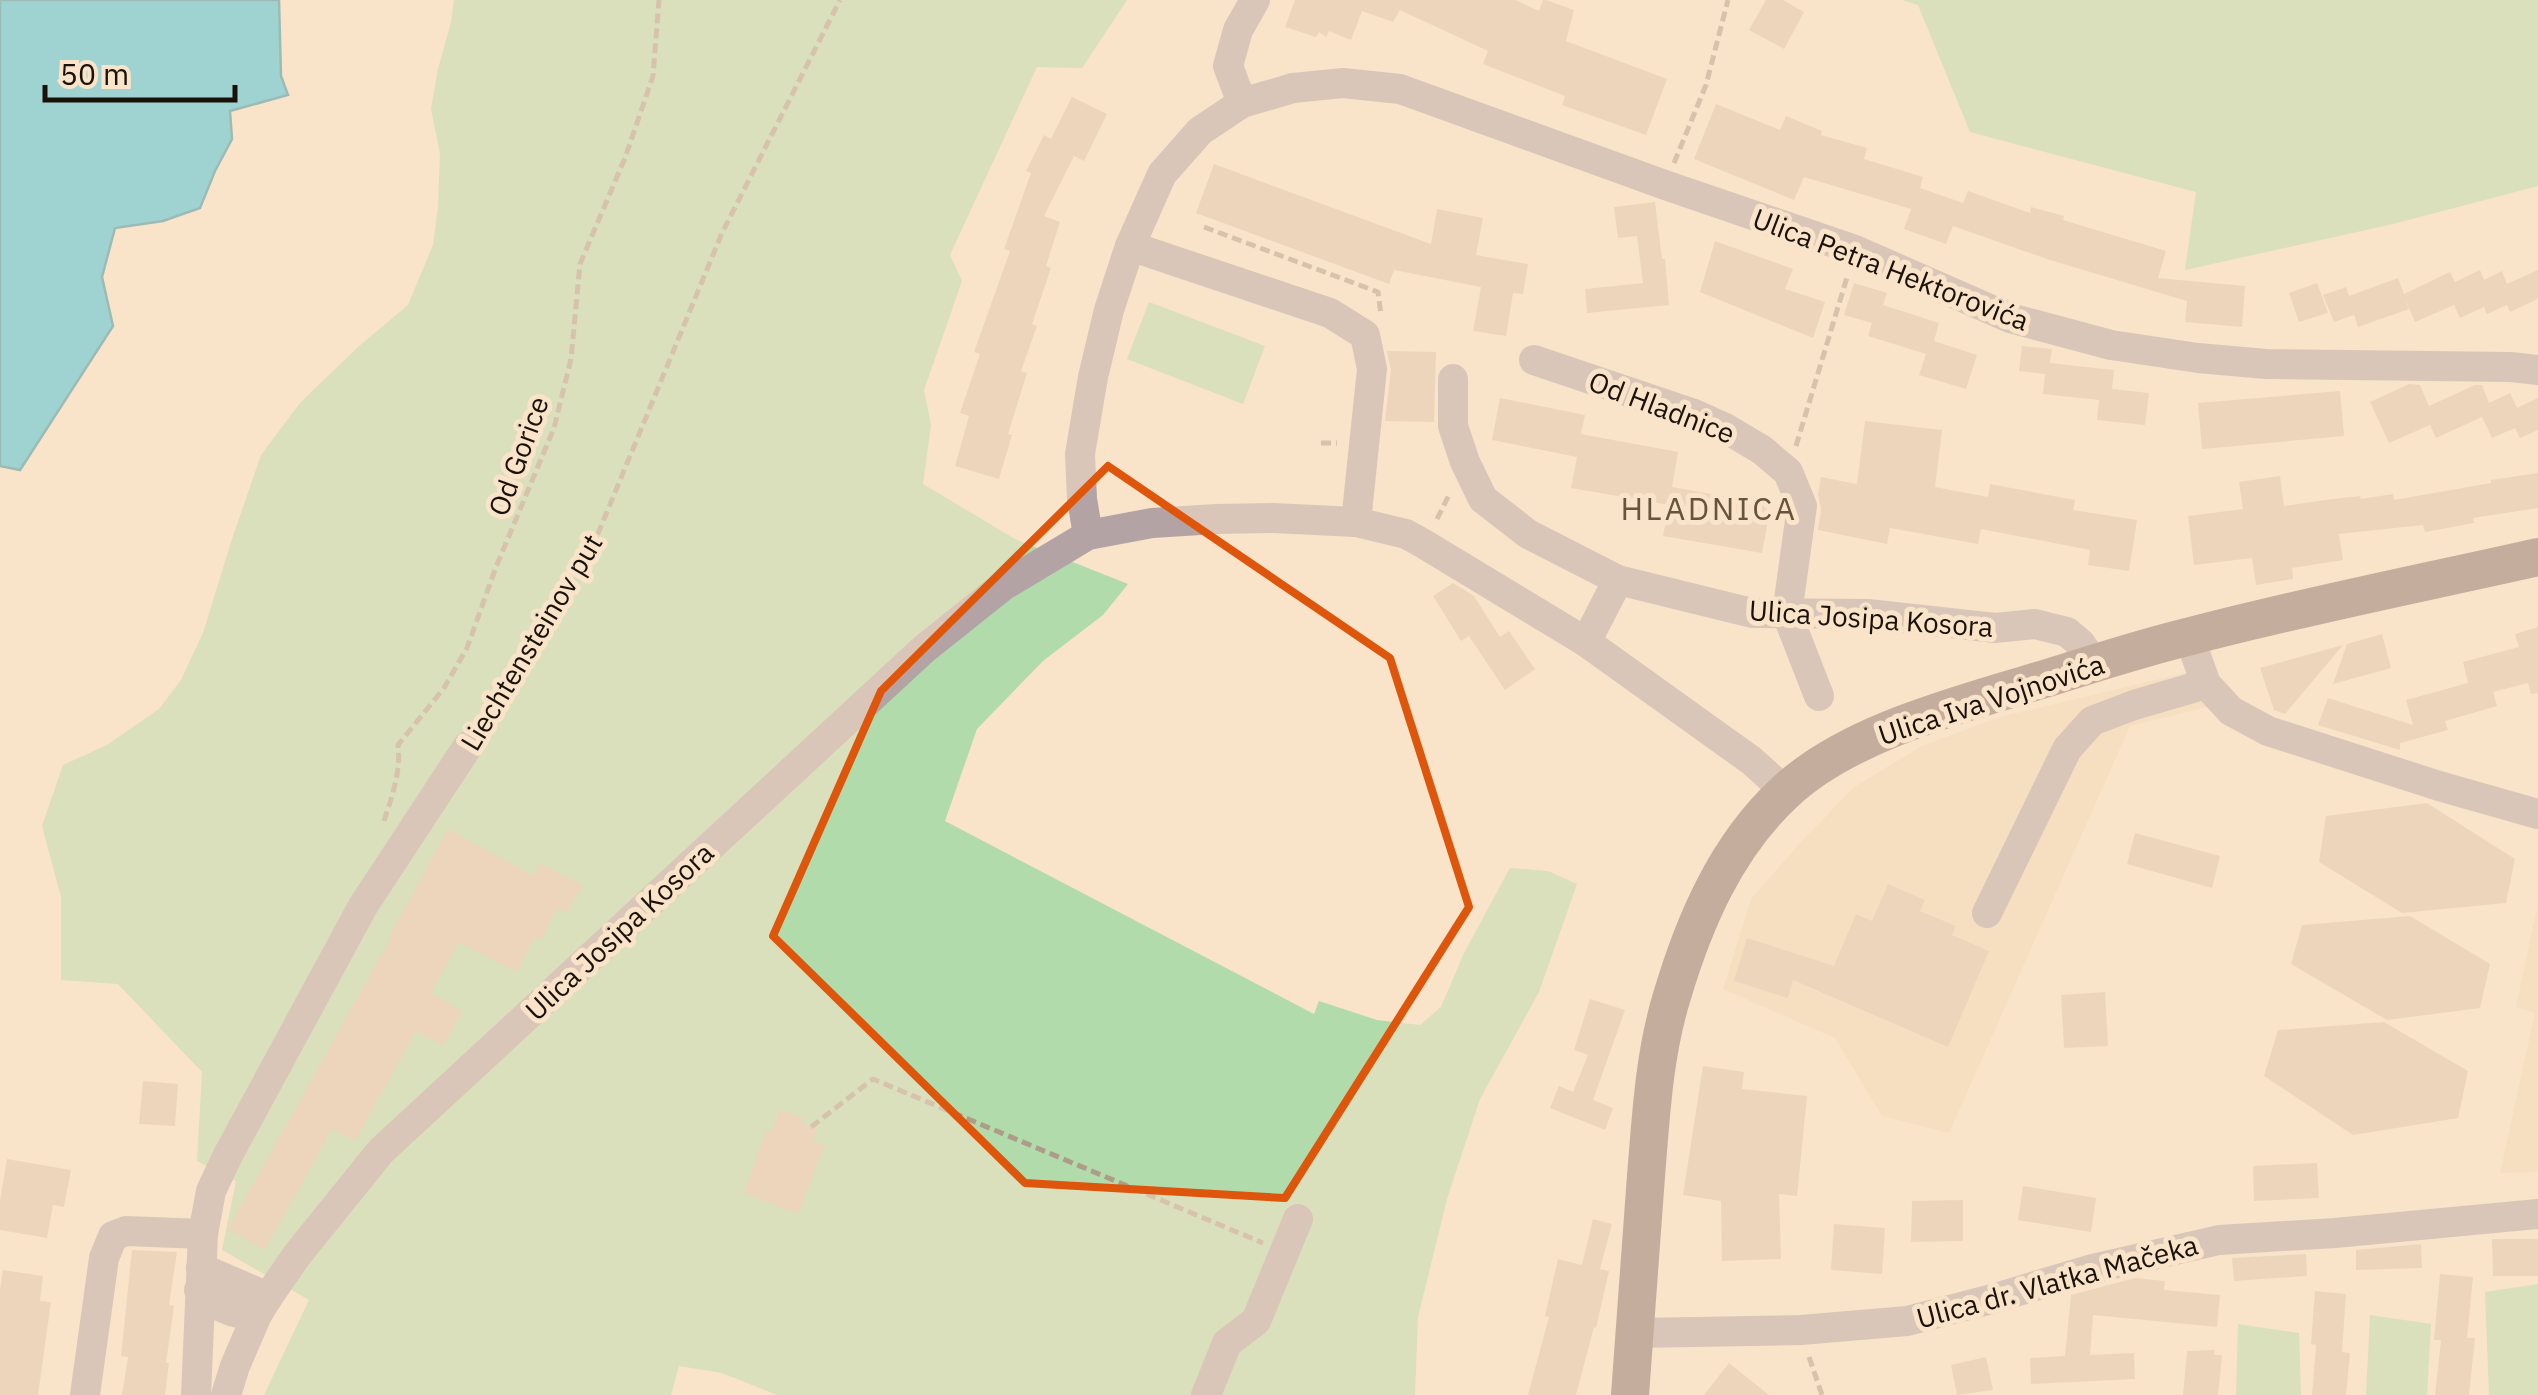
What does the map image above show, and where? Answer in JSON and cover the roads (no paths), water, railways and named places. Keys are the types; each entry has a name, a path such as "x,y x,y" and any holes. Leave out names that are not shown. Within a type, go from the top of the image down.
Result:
{"main road":[{"name":"Ulica Iva Vojnovića","path":"1630,1395 1652,1096 1670,1000 1706,903 1730,858 1756,822 1785,792 1841,753 1912,721 2190,636 2538,557"}],"street":[{"path":"1088,535 1080,454 1109,310 1130,246 1162,174 1200,131 1242,103 1228,66 1238,30 1255,0"},
{"name":"Ulica Petra Hektorovića","path":"1242,103 1293,88 1342,83 1400,89 1856,250 2010,318 2110,344 2266,364 2493,366 2538,370"},
{"path":"1130,246 1330,313 1364,335 1372,369 1356,522"},
{"name":"Od Hladnice","path":"1534,360 1694,414 1762,450 1788,472 1802,506 1788,614"},
{"name":"Ulica Josipa Kosora","path":"1453,379 1453,426 1483,499 1528,534 1618,580 1752,613 1868,614 1995,628 2036,624 2067,632 2095,664"},
{"name":"Ulica Josipa Kosora","path":"226,1395 262,1306 382,1151 924,649 1003,586 1088,535 1152,523 1273,518 1356,522 1406,534 1586,642 1752,761 1785,792"},
{"path":"1586,642 1618,580"},
{"path":"1788,614 1819,696"},
{"path":"2190,636 2206,684 2231,711 2268,732 2538,814"},
{"path":"1986,913 2068,749 2092,722 2134,704 2206,684"},
{"name":"Liechtensteinov put","path":"196,1395 203,1234 211,1191 363,906 468,746"},
{"name":"Ulica dr. Vlatka Mačeka","path":"1634,1334 1801,1330 1908,1321 2092,1269 2219,1240 2538,1214"},
{"path":"1206,1395 1227,1344 1256,1322 1298,1219"},
{"path":"85,1395 104,1258 113,1236 126,1231 203,1234"},
{"path":"200,1279 262,1306"}],"water":[{"path":"0,0 279,0 281,76 288,95 230,111 232,139 200,208 163,221 115,228 102,277 113,326 20,470 0,466"}],"district":[{"name":"HLADNICA","path":"1709,508"}]}
